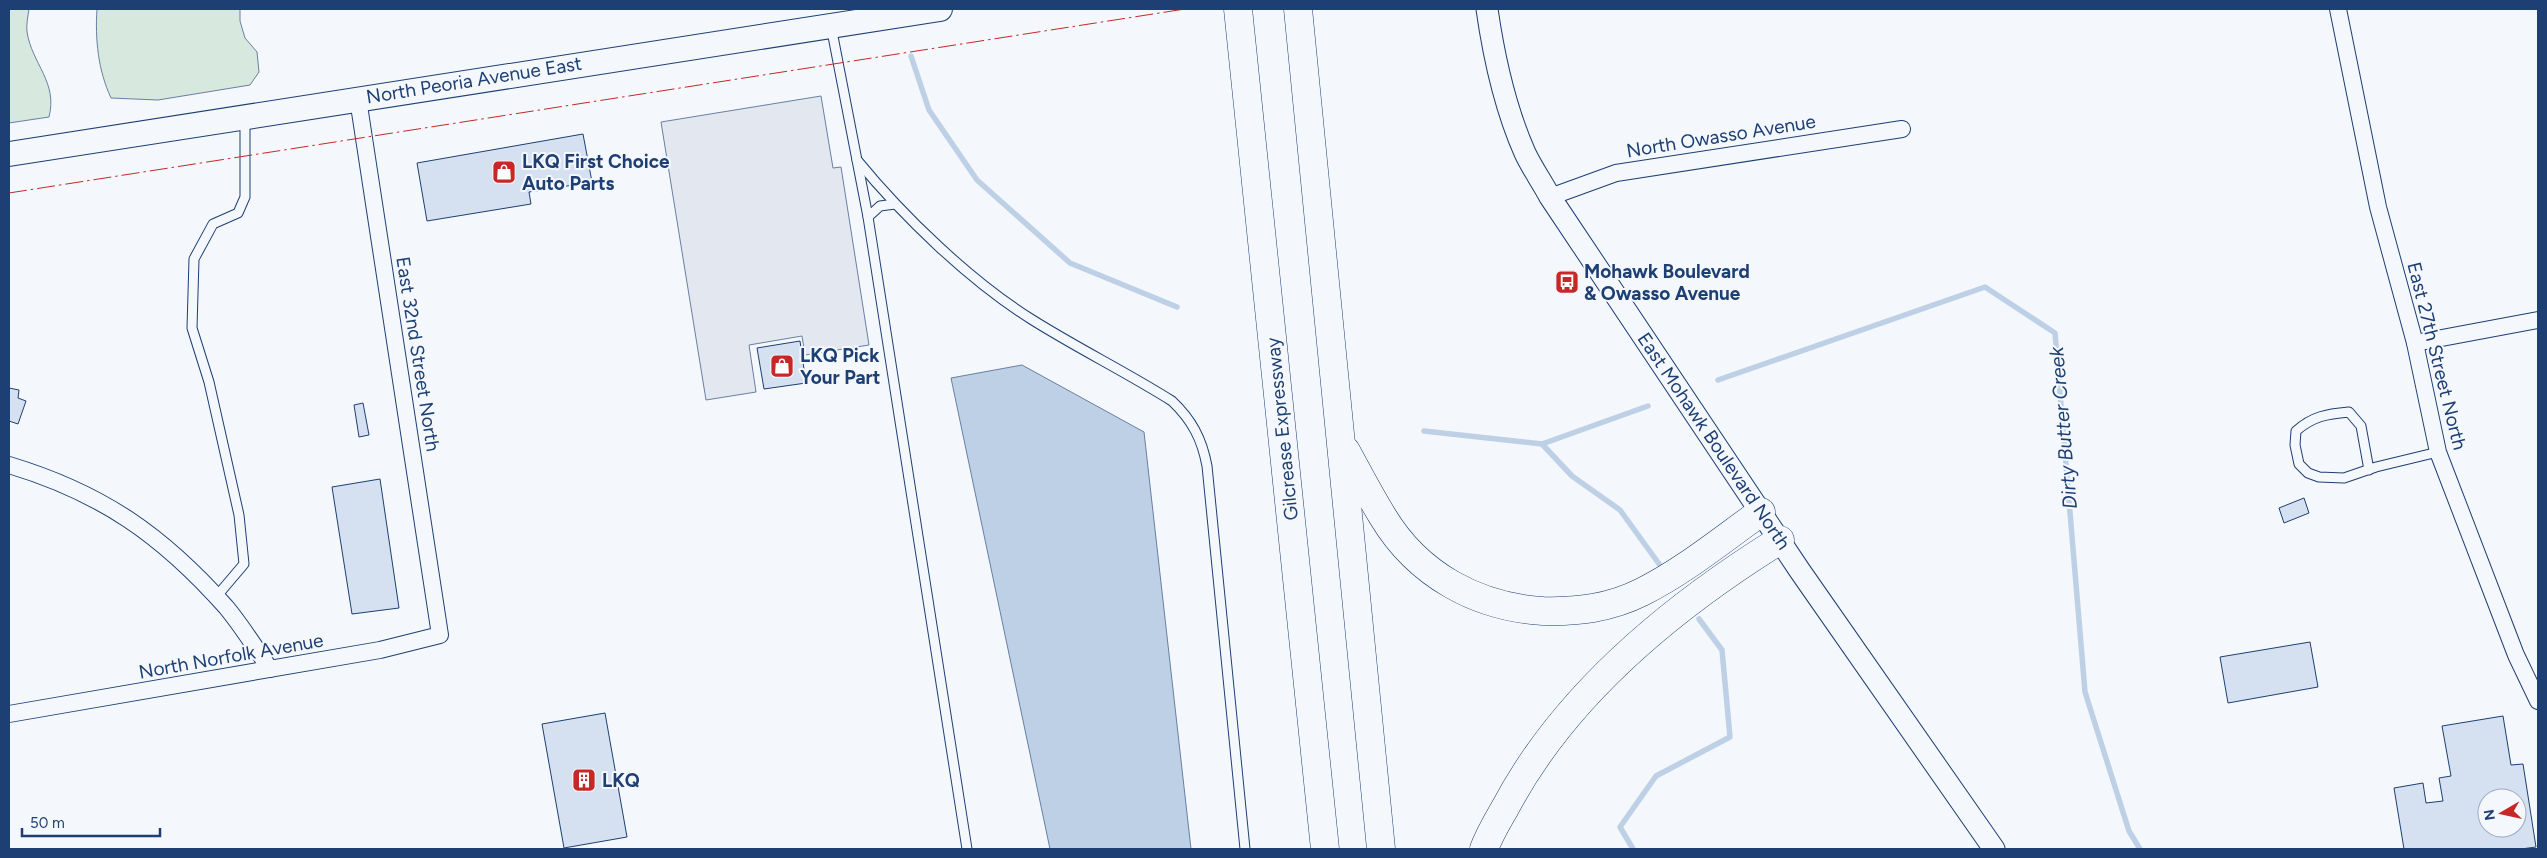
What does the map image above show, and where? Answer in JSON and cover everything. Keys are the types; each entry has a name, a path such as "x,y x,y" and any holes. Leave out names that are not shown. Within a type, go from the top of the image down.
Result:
{"highway":[{"name":"Gilcrease Expressway","path":"1238,9 1325,849"},
{"path":"1298,9 1381,849"},
{"path":"1341,440 1384,519 1408,549 1429,570 1484,601 1516,609 1581,611 1611,605 1642,592 1685,566 1761,512"},
{"path":"1484,849 1520,780 1551,736 1593,689 1648,636 1683,606 1780,540"}],"main road":[{"name":"North Peoria Avenue East","path":"9,154 838,21 940,9"}],"street":[{"name":"East Mohawk Boulevard North","path":"1487,9 1492,43 1507,103 1526,154 1550,197 1780,540 1994,849"},
{"name":"East 27th Street North","path":"2338,9 2378,207 2415,343 2438,452 2516,655 2538,701"},
{"name":"East 32nd Street North","path":"358,99 438,616"},
{"name":"North Owasso Avenue","path":"1550,197 1616,173 1902,128"},
{"path":"2415,343 2538,320"},
{"path":"9,465 51,478 124,515 173,552 226,608 270,669"},
{"name":"North Norfolk Avenue","path":"9,714 380,650 440,636 438,616"}],"lane":[{"path":"838,21 857,160 868,217 967,849"},
{"path":"216,597 244,564 239,514 210,382 192,328 194,259 213,224 238,213 245,197 245,117"},
{"path":"857,160 895,204 952,257 999,297 1030,318 1172,401 1188,416 1204,447 1207,466 1245,849"},
{"path":"868,217 880,206 895,204"},
{"path":"2369,470 2361,426 2348,412 2328,414 2310,419 2296,431 2295,446 2299,464 2308,473 2319,477 2344,478 2438,452"}],"shaded area":[{"path":"9,9 29,9 27,32 50,93 49,117 9,123"},
{"path":"97,9 240,9 240,21 245,38 257,52 259,72 250,85 158,100 111,98 98,54"},
{"path":"821,96 833,168 841,167 869,345 805,355 802,336 749,345 756,392 706,400 661,122"}],"water":[{"path":"1022,365 1144,432 1191,849 1050,849 951,378"}],"building":[{"name":"LKQ First Choice Auto Parts","path":"583,134 592,182 529,192 531,204 427,221 417,163"},
{"name":"LKQ Pick Your Part","path":"800,341 806,383 764,389 757,348"},
{"path":"9,388 19,390 18,398 26,401 18,424 9,421"},
{"path":"363,403 369,435 359,437 354,405"},
{"path":"380,479 399,608 352,614 332,487"},
{"path":"2304,498 2309,513 2284,523 2279,508"},
{"path":"2310,642 2318,687 2228,703 2220,657"},
{"name":"LKQ","path":"605,713 627,837 564,848 542,724"},
{"path":"2503,716 2511,765 2523,764 2527,788 2477,788 2477,838 2527,838 2527,790 2536,847 2521,849 2404,849 2394,788 2423,783 2426,803 2443,801 2439,778 2451,776 2442,726"}],"waterway":[{"name":"Dirty Butter Creek","path":"911,56 929,110 977,180 1070,263 1177,307"},
{"name":"Dirty Butter Creek","path":"1718,380 1985,287 2055,333 2085,692 2129,831 2140,849"},
{"name":"Dirty Butter Creek","path":"1424,431 1542,444 1648,406"},
{"path":"1542,444 1572,476 1620,510 1662,568"},
{"path":"1633,849 1620,827 1656,776 1730,737 1722,650 1699,619"}],"power":[{"path":"9,193 1185,9"}],"place":[{"name":"LKQ First Choice Auto Parts","path":"504,172"},
{"name":"Mohawk Boulevard & Owasso Avenue","path":"1567,282"},
{"name":"LKQ Pick Your Part","path":"782,366"},
{"name":"LKQ","path":"584,780"}]}
